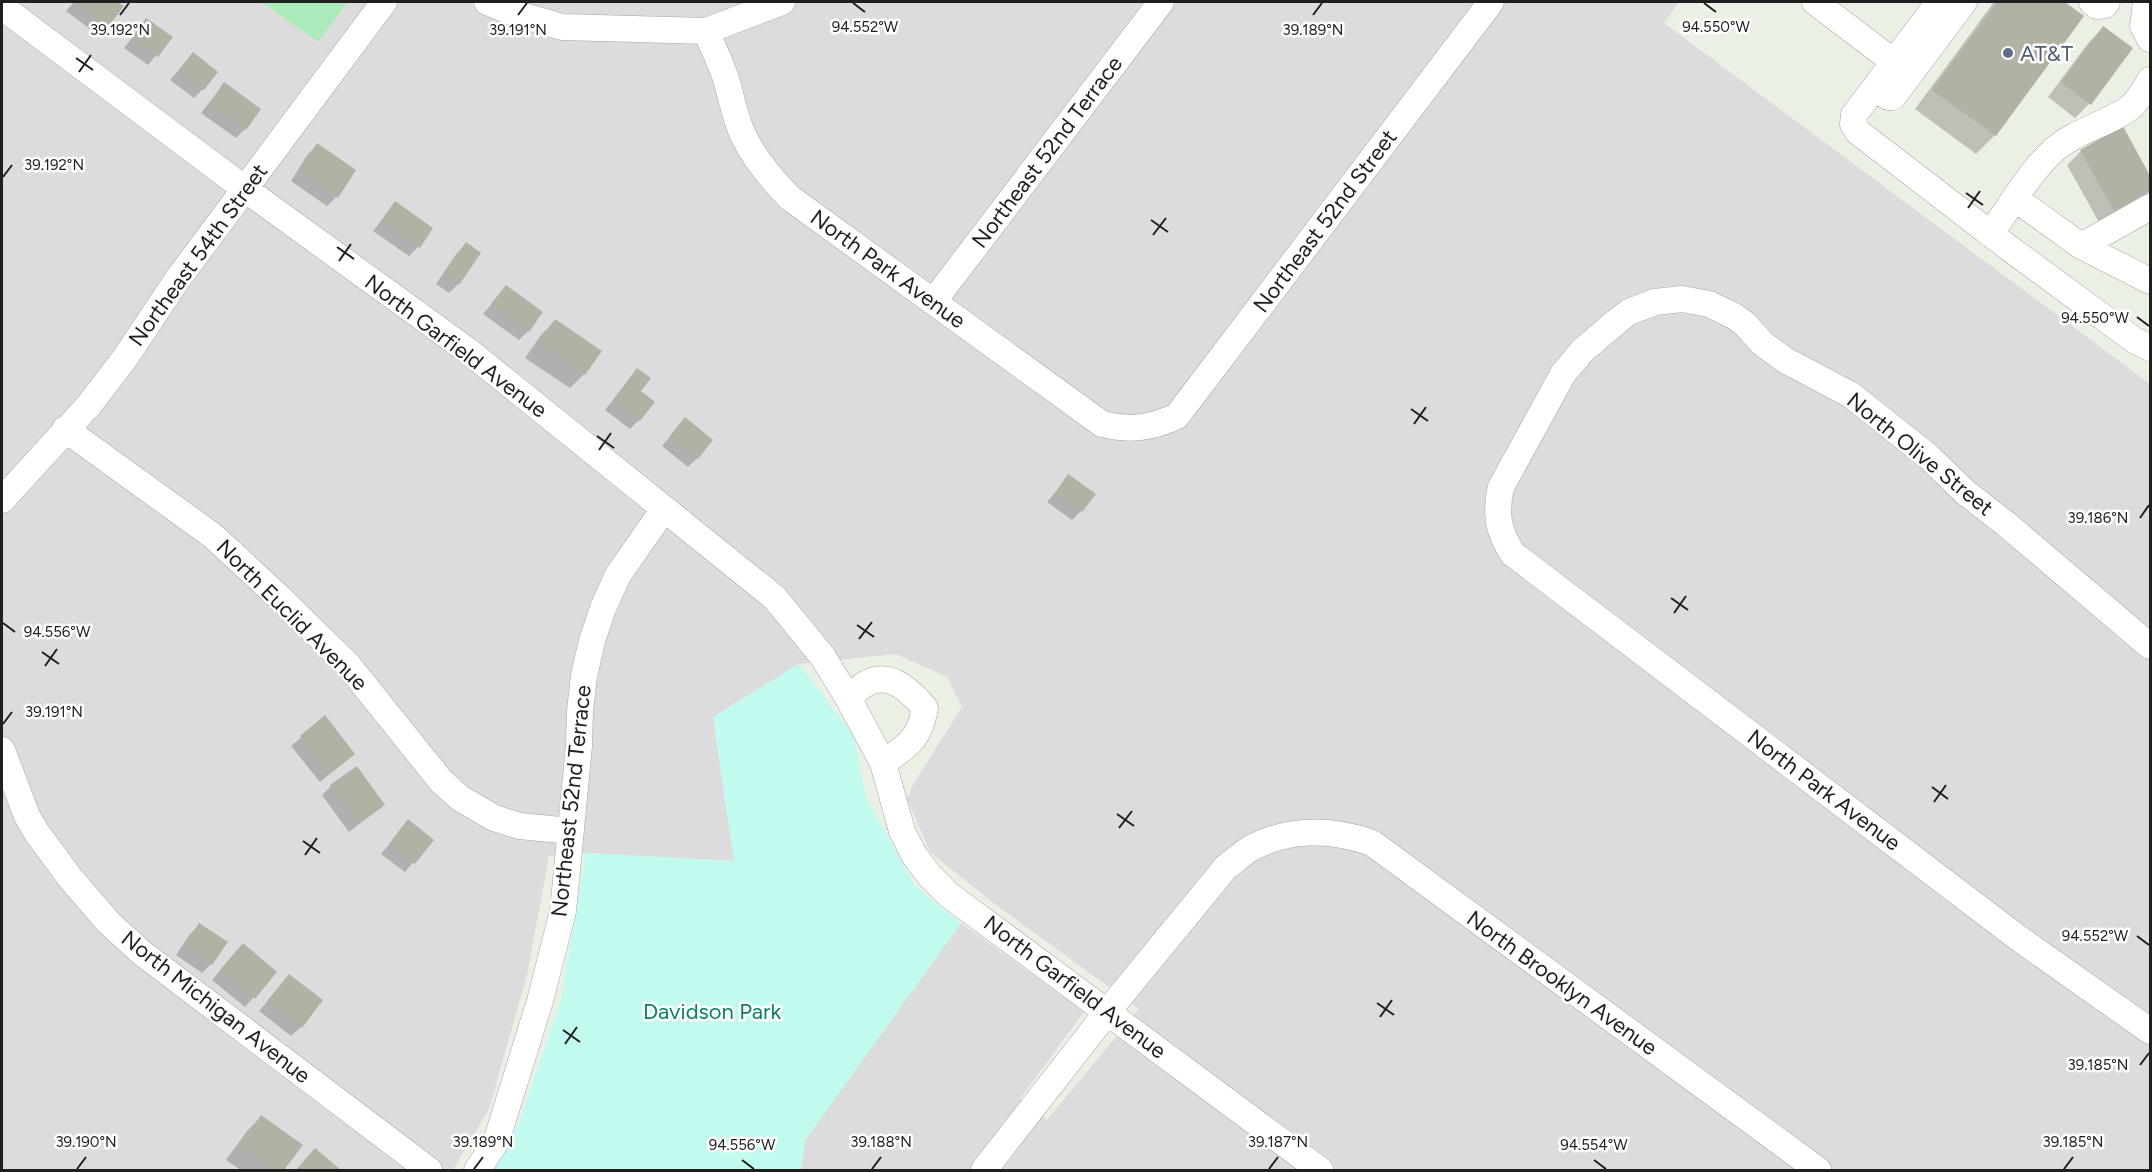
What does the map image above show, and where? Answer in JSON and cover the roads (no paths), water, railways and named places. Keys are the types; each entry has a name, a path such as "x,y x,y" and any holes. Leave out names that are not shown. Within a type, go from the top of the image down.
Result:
{"street":[{"name":"Northeast 54th Street","path":"2,500 89,405 177,280 384,2"},
{"path":"487,2 517,14 562,27 706,31 782,2"},
{"name":"Northeast 52nd Terrace","path":"933,303 1161,2"},
{"name":"Northeast 52nd Street","path":"1148,427 1177,416 1491,2"},
{"path":"1797,2 1801,5 1803,2"},
{"path":"1815,2 1894,62"},
{"path":"1939,2 1854,115 1853,124 1868,141 1990,234 2134,340 2151,348"},
{"path":"1875,87 1888,98 1893,97 1964,2"},
{"path":"2092,2 2097,6 2107,2"},
{"path":"2145,2 2143,26 2151,39"},
{"name":"North Garfield Avenue","path":"2,7 244,189 467,350 775,598 823,657 848,698 883,763 902,831 914,855 930,876 949,895 1320,1170"},
{"name":"North Park Avenue","path":"706,31 727,82 742,134 771,179 790,198 1102,424 1127,429 1148,427"},
{"path":"1990,234 2039,166 2055,149 2112,119 2148,93"},
{"path":"2016,199 2081,246 2151,281"},
{"path":"2081,246 2151,207"},
{"name":"North Olive Street","path":"1505,542 1497,515 1501,487 1563,374 1582,351 1623,317 1642,306 1671,299 1696,300 1722,309 1745,324 1763,344 1785,360 1851,395 1929,457 1965,492 2151,646"},
{"name":"North Euclid Avenue","path":"65,429 213,536 281,599 348,665 441,781 460,798 494,818 520,826 571,831"},
{"name":"Northeast 52nd Terrace","path":"477,1170 496,1142 540,1001 563,911 579,746 579,711 592,641 603,608 618,575 664,508"},
{"name":"North Park Avenue","path":"1505,542 1513,554 2017,937 2151,1031"},
{"path":"848,698 869,682 890,679 910,691 925,708 922,724 913,741 883,763"},
{"name":"North Michigan Avenue","path":"2,750 27,816 71,879 109,923 142,953 429,1170"},
{"name":"North Brooklyn Avenue","path":"984,1170 1108,1011 1226,867 1249,850 1274,839 1292,834 1330,832 1372,843 1818,1170"}],"place":[{"name":"AT&T","path":"2008,53"}],"park label":[{"name":"Davidson Park","path":"712,1011"}]}
